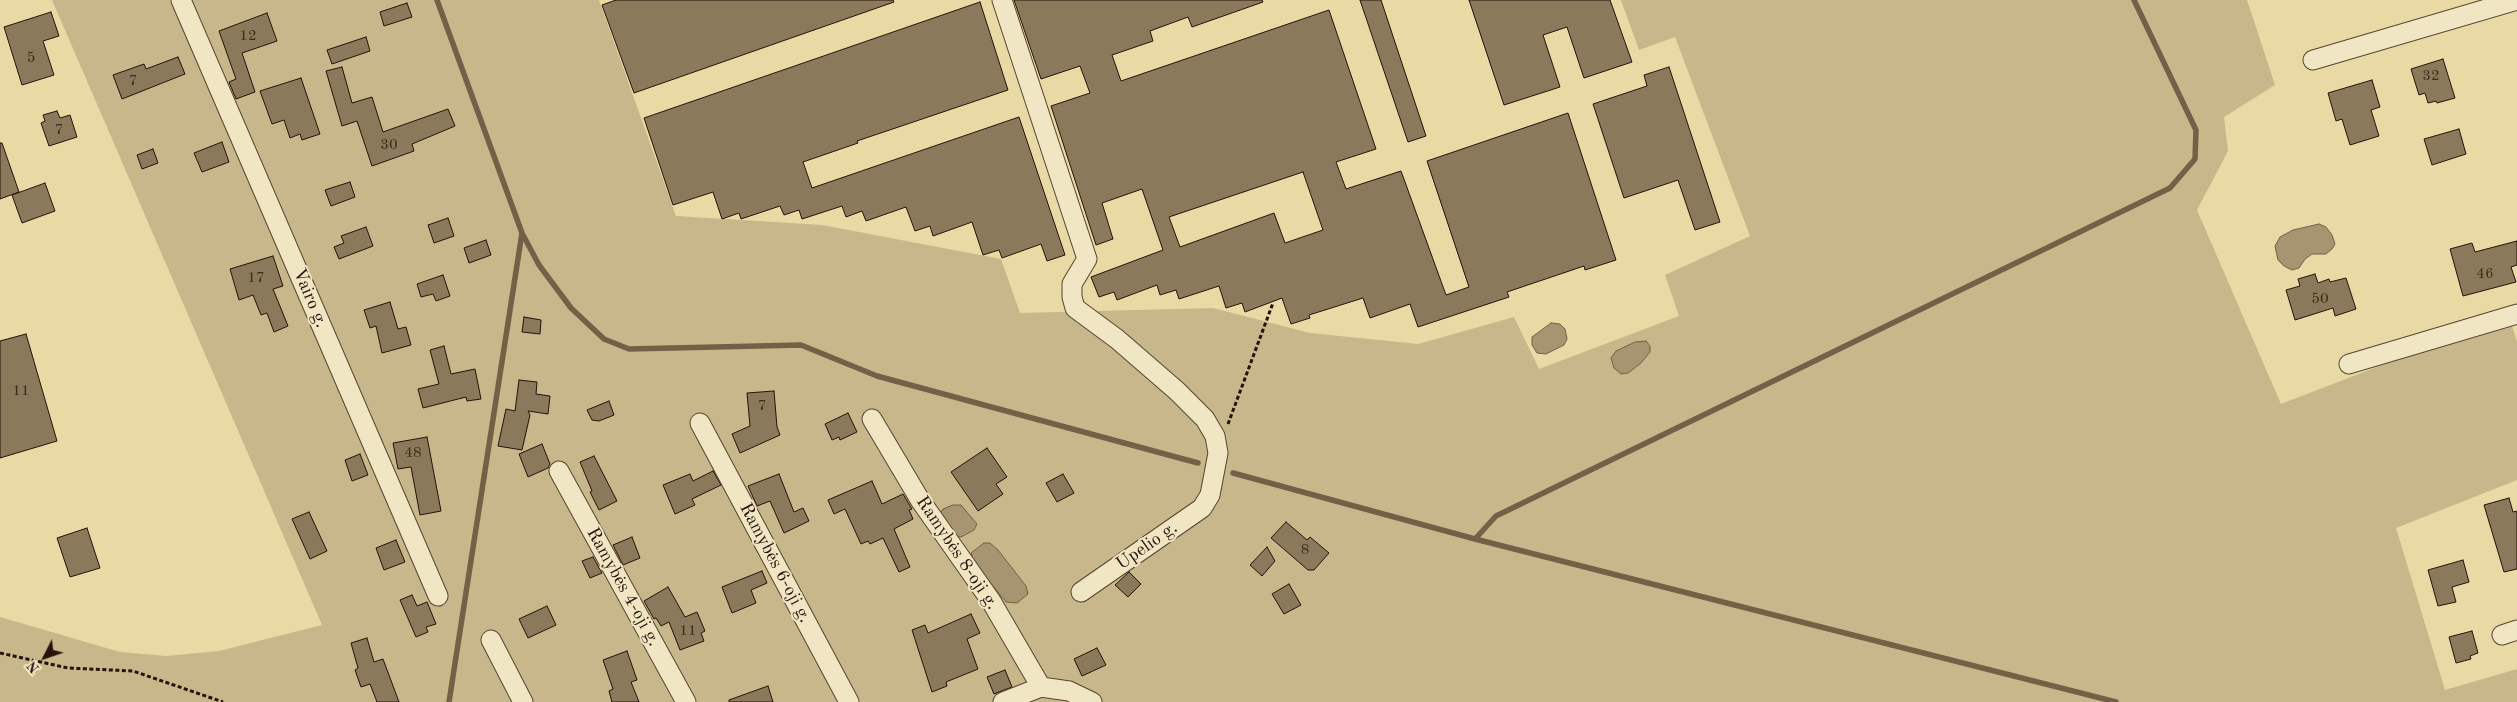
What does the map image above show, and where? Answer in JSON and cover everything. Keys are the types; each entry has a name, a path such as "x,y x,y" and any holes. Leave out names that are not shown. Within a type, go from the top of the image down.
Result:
{"street":[{"name":"Vairo g.","path":"181,0 438,596"},
{"path":"1002,0 1087,259 1072,284 1072,297 1075,308 1116,339 1178,391 1205,420 1215,436"},
{"path":"2313,60 2517,0"},
{"path":"2349,364 2517,314"},
{"name":"Ramybės 8-oji g.","path":"872,419 920,500 991,601 1041,687"},
{"name":"Ramybės 6-oji g.","path":"700,423 849,702"},
{"name":"Upelio g.","path":"1081,592 1202,508 1210,496 1218,453 1215,436"},
{"name":"Ramybės 4-oji g.","path":"559,471 686,702"},
{"path":"492,640 523,702"},
{"path":"1003,702 1041,687 1069,691 1092,702"}],"path":[{"path":"1215,436 1227,428 1273,303"},
{"path":"0,653 68,668 133,671 223,702"}],"shaded area":[{"path":"52,0 599,0 676,216 822,225 1001,259 1020,313 1213,308 1310,333 1418,344 1514,317 1539,369 1679,316 1665,275 1750,236 1675,37 1639,50 1621,0 2247,0 2275,85 2224,117 2228,151 2197,210 2281,404 2509,316 2517,342 2517,480 2396,528 2445,690 2517,669 2517,702 0,702 0,617 120,652 166,656 219,651 322,625"},
{"path":"2319,224 2326,227 2332,235 2335,244 2332,249 2326,254 2312,254 2305,259 2299,268 2292,270 2284,266 2278,260 2275,246 2280,237 2293,230"},
{"path":"1551,323 1560,324 1565,329 1567,339 1564,345 1546,354 1537,353 1532,345 1532,337"},
{"path":"1646,341 1650,346 1650,352 1641,363 1628,373 1621,374 1614,368 1611,358 1616,351 1635,342"},
{"path":"953,505 961,505 977,524 974,530 961,537 954,536 939,515 943,509"},
{"path":"984,543 990,543 998,550 1026,586 1028,594 1017,603 1006,602 974,563 971,553"}],"building":[{"path":"616,0 893,0 894,2 634,93 602,5"},
{"path":"1014,0 1262,0 1263,2 1192,27 1188,17 1150,31 1153,41 1112,55 1121,81 1329,10 1376,149 1336,162 1346,189 1401,171 1446,295 1469,287 1427,161 1568,113 1616,260 1585,270 1584,266 1507,292 1509,297 1418,327 1410,304 1370,318 1363,298 1309,315 1310,318 1291,324 1282,298 1245,312 1242,303 1226,308 1219,286 1179,299 1176,290 1160,295 1157,285 1117,300 1114,292 1099,297 1091,277 1163,250 1142,189 1102,203 1113,239 1096,245 1051,106 1090,93 1080,66 1041,79","holes":["1303,172 1323,230 1285,243 1274,213 1180,247 1169,217"]},
{"path":"1360,0 1381,0 1426,136 1408,142"},
{"path":"1469,0 1610,0 1632,62 1584,78 1567,27 1543,35 1560,87 1504,105"},
{"path":"980,2 1008,90 857,141 858,143 803,162 812,188 1019,117 1065,255 1047,261 1041,244 1002,258 999,250 983,255 972,222 933,236 930,226 915,231 906,207 866,221 862,211 846,217 842,206 802,219 799,210 784,215 780,206 741,219 739,213 722,219 713,192 673,205 644,118"},
{"path":"407,3 412,17 384,26 380,12"},
{"path":"51,12 59,36 43,41 54,75 22,85 4,27"},
{"path":"267,13 277,41 242,53 255,92 236,99 229,82 236,79 219,31"},
{"path":"366,37 370,51 332,64 327,50"},
{"path":"178,57 185,74 122,99 113,75 144,64 146,69"},
{"path":"2443,59 2455,98 2437,103 2436,101 2428,103 2425,93 2419,95 2411,69"},
{"path":"342,67 352,103 372,97 383,132 448,109 455,126 412,144 414,151 372,166 357,121 342,126 326,71"},
{"path":"1669,67 1720,222 1695,230 1678,180 1624,198 1593,104 1647,86 1644,75"},
{"path":"301,78 320,134 302,140 300,134 290,138 284,120 272,124 260,91"},
{"path":"2372,80 2380,107 2371,110 2379,136 2350,145 2342,119 2336,121 2328,93"},
{"path":"57,111 60,118 70,115 77,137 49,146 41,123 45,121 43,115"},
{"path":"2459,129 2466,154 2432,165 2424,139"},
{"path":"222,142 229,162 202,172 194,153"},
{"path":"0,143 2,143 19,192 0,199"},
{"path":"153,149 158,163 142,169 137,155"},
{"path":"350,182 355,197 331,206 325,190"},
{"path":"45,183 55,211 22,223 12,195"},
{"path":"448,218 454,236 434,243 428,225"},
{"path":"366,227 373,246 339,259 334,247 344,243 341,236"},
{"path":"486,240 491,255 469,263 464,248"},
{"path":"2517,241 2517,265 2511,267 2516,282 2463,296 2450,249 2472,243 2475,252"},
{"path":"273,256 283,286 273,289 288,326 274,332 267,313 261,315 253,295 239,300 230,269"},
{"path":"2315,274 2318,283 2329,279 2330,282 2346,278 2356,309 2335,316 2333,308 2295,320 2286,290 2300,286 2298,279"},
{"path":"443,275 450,296 436,301 433,294 421,297 417,284"},
{"path":"390,302 398,329 406,327 411,345 382,353 376,326 370,328 364,310"},
{"path":"524,317 541,320 540,334 522,332"},
{"path":"26,334 57,441 0,458 0,341"},
{"path":"444,346 451,374 475,369 481,399 467,401 466,397 423,408 418,389 439,384 430,350"},
{"path":"519,380 537,382 536,394 550,396 548,414 528,411 530,415 522,450 498,446 506,409 515,411"},
{"path":"774,391 777,427 780,435 740,453 732,434 750,426 747,393"},
{"path":"609,401 614,415 599,421 592,420 587,410"},
{"path":"848,413 857,432 840,440 839,437 832,440 825,424"},
{"path":"427,437 441,511 420,515 411,467 398,469 393,443"},
{"path":"542,444 550,464 548,468 528,477 519,454"},
{"path":"987,448 1007,477 996,484 1003,494 978,511 951,472"},
{"path":"360,454 368,475 352,481 345,460"},
{"path":"594,456 617,501 599,510 590,492 592,491 580,462"},
{"path":"713,471 721,485 692,499 695,505 675,514 663,485 690,474 693,481"},
{"path":"779,474 794,512 803,508 809,521 784,533 770,501 757,506 748,486"},
{"path":"1063,474 1074,493 1057,502 1046,483"},
{"path":"872,481 882,504 903,494 912,509 909,510 913,519 894,529 910,567 899,572 883,538 870,544 868,541 861,544 845,509 834,514 828,500"},
{"path":"2509,498 2513,512 2517,511 2517,569 2504,572 2484,505"},
{"path":"309,512 327,551 310,559 292,519"},
{"path":"1286,522 1307,540 1310,537 1329,553 1314,570 1308,570 1271,538"},
{"path":"87,528 100,568 70,577 57,538"},
{"path":"632,537 640,558 623,565 613,545"},
{"path":"396,540 405,562 384,570 376,548"},
{"path":"1267,547 1275,561 1262,576 1250,565"},
{"path":"593,557 602,573 590,578 582,561"},
{"path":"2463,560 2469,582 2452,587 2456,602 2438,606 2428,570"},
{"path":"762,571 767,583 751,590 756,603 732,613 722,587"},
{"path":"1129,572 1141,584 1128,597 1115,585"},
{"path":"1289,584 1301,605 1284,614 1272,594"},
{"path":"668,587 685,617 697,612 705,631 701,633 704,641 680,650 669,622 661,626 656,618 654,619 644,601"},
{"path":"412,595 417,606 427,602 436,624 426,627 428,632 416,637 400,600"},
{"path":"547,606 556,625 528,638 519,619"},
{"path":"971,614 980,633 967,639 978,669 946,682 947,686 932,692 912,630 925,625 928,633"},
{"path":"2472,631 2478,653 2470,656 2471,659 2456,663 2449,637"},
{"path":"367,638 374,662 383,659 399,702 377,702 370,684 361,687 355,670 358,668 351,643"},
{"path":"1097,648 1106,665 1082,676 1074,659"},
{"path":"627,651 637,680 631,682 639,702 612,702 609,691 613,689 603,660"},
{"path":"1005,670 1012,687 994,694 987,677"},
{"path":"768,686 773,702 729,702 729,700"}],"waterway":[{"path":"437,0 522,233 539,265 571,308 604,339 629,349 801,345 877,376 1198,463"},
{"path":"1475,539 1496,516 2170,188 2195,159 2196,130 2134,0"},
{"path":"449,702 522,233"},
{"path":"1233,473 1475,539 2116,702"}]}
